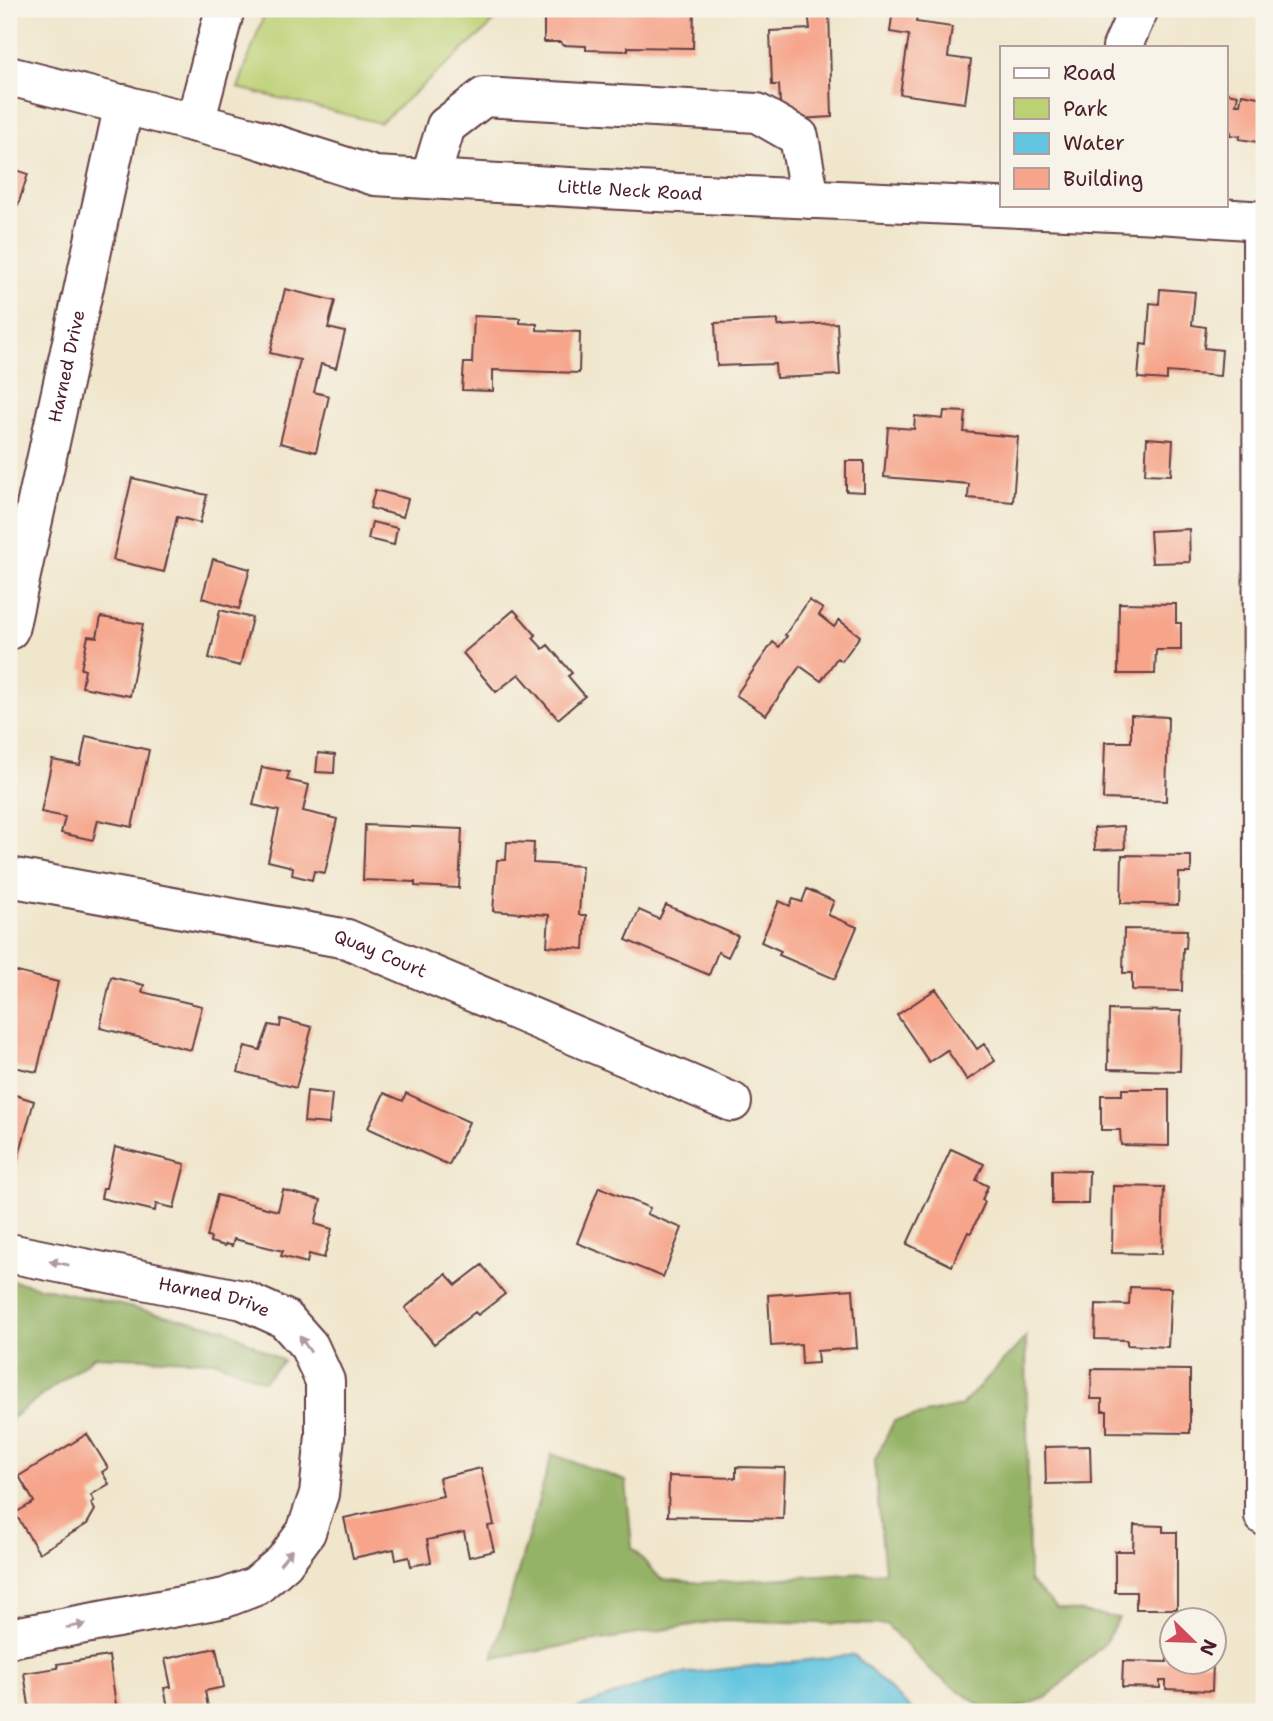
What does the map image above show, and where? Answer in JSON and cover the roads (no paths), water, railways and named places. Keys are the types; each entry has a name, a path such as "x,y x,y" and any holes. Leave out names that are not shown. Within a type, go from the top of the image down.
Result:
{"street":[{"path":"195,123 225,9"},
{"path":"1122,46 1139,9"},
{"name":"Little Neck Road","path":"9,76 252,137 375,176 810,199 1000,205"},
{"path":"430,179 446,125 484,97 757,113 799,137 810,199"},
{"name":"Harned Drive","path":"9,630 124,104"},
{"name":"Little Neck Road","path":"1017,206 1263,221"},
{"path":"1263,221 1264,1516"},
{"name":"Quay Court","path":"9,877 347,939 732,1102"},
{"name":"Harned Drive","path":"9,1253 243,1300 285,1319 309,1346 325,1381 325,1436 319,1494 306,1532 284,1562 257,1586 225,1598 9,1638"}],"water":[{"path":"854,1655 914,1712 568,1712 669,1675"}]}
